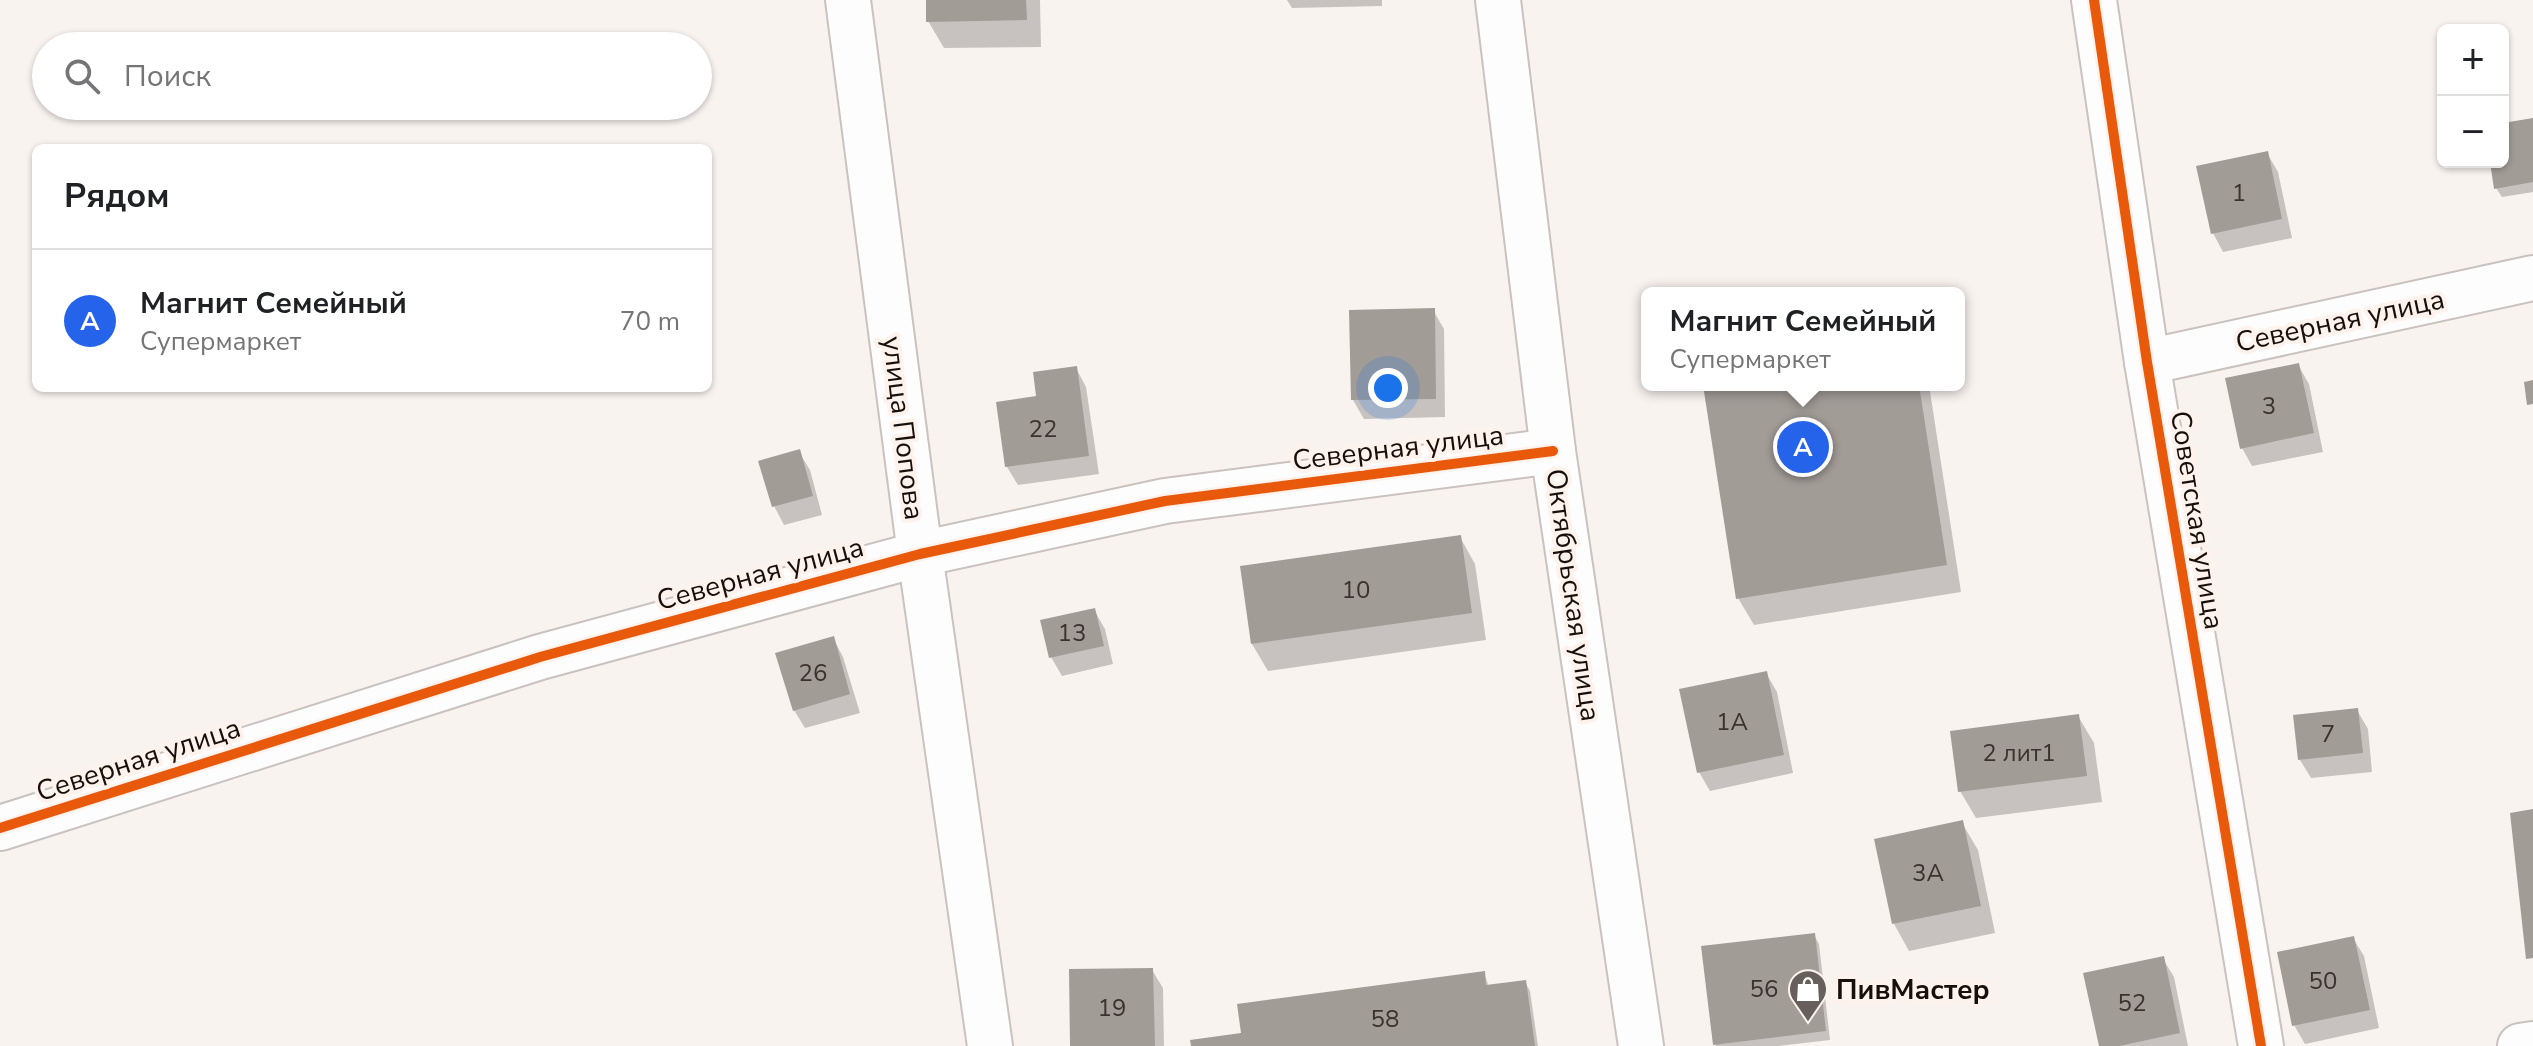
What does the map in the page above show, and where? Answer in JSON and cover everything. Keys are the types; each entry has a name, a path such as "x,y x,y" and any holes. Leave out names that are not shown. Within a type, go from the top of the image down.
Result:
{"street":[{"name":"улица Попова","path":"848,0 920,554 990,1046"},
{"name":"Октябрьская улица","path":"1498,0 1553,451 1641,1046"},
{"name":"Советская улица","path":"2094,0 2147,362 2261,1046"},
{"name":"Северная улица","path":"2147,362 2533,278"},
{"name":"Северная улица","path":"0,828 540,657 920,554 1165,501 1553,451"},
{"path":"2520,1046 2533,1044"}],"building":[{"path":"926,0 1026,0 1027,20 926,22"},
{"path":"2533,118 2533,182 2494,189 2491,168 2509,168 2509,122"},
{"path":"2268,151 2282,219 2211,234 2196,166"},
{"path":"1435,308 1436,399 1351,400 1349,310"},
{"path":"2299,363 2314,433 2240,449 2225,378"},
{"path":"1077,366 1089,456 1005,467 996,402 1036,396 1033,372"},
{"path":"2533,380 2533,404 2527,405 2524,382"},
{"path":"1704,391 1920,391 1947,565 1736,599"},
{"path":"800,449 813,496 772,507 758,461"},
{"path":"1461,535 1472,613 1251,644 1240,566"},
{"path":"1095,608 1104,646 1049,658 1040,620"},
{"path":"834,636 850,694 793,711 775,653"},
{"path":"1767,671 1784,755 1697,773 1679,689"},
{"path":"2358,708 2363,753 2298,760 2293,715"},
{"path":"2079,714 2087,776 1958,792 1950,731"},
{"path":"2533,809 2533,958 2526,959 2510,813"},
{"path":"1963,820 1981,906 1892,924 1874,839"},
{"path":"1815,933 1826,1031 1713,1045 1701,946"},
{"path":"2354,936 2370,1010 2292,1026 2277,952"},
{"path":"2164,956 2180,1033 2119,1046 2099,1046 2083,973"},
{"path":"1153,968 1155,1046 1070,1046 1069,969"},
{"path":"1485,971 1486,985 1526,980 1535,1046 1191,1046 1190,1040 1241,1033 1237,1004"}],"cycle path":[{"path":"2094,0 2147,362 2261,1046"},
{"path":"0,828 540,657 920,554 1165,501 1553,451"}],"place":[{"name":"Магнит Семейный","path":"1803,447"},
{"name":"ПивМастер","path":"1808,1023"}]}
